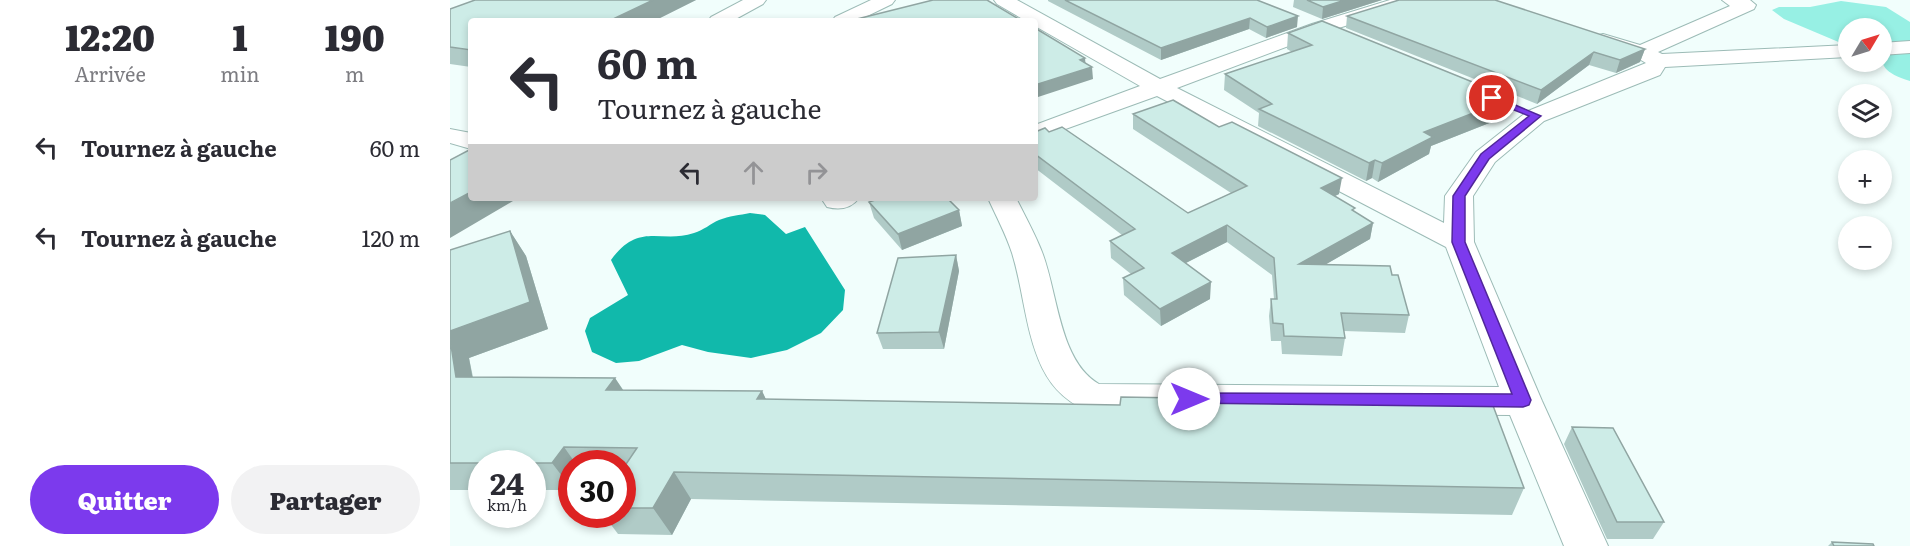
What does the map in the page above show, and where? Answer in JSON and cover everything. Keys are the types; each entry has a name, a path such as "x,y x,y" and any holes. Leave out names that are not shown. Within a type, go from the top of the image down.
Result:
{"street":[{"path":"724,18 757,0"},
{"path":"848,18 886,0"},
{"path":"1003,0 1035,18"},
{"path":"1038,132 1319,28 1409,0"},
{"path":"1650,57 1747,5 1731,0"},
{"path":"1297,19 1351,41"},
{"path":"1038,20 1159,88 1459,242"},
{"path":"1577,31 1650,57 1838,51"},
{"path":"1892,48 1910,47"},
{"path":"1586,546 1523,400 1459,242 1459,196 1485,157 1525,111 1652,70 1650,57"},
{"path":"450,136 468,140"},
{"path":"450,163 468,154"},
{"path":"1003,201 1027,252 1055,360 1076,388 1093,398 1523,400"}],"green space":[{"path":"1841,1 1886,7 1910,22 1910,81 1890,72 1892,72 1892,18 1838,18 1838,42 1784,19 1772,10 1779,7 1810,7"}],"water":[{"path":"750,213 765,215 786,234 805,227 845,290 843,310 821,333 787,350 751,358 708,352 682,345 639,361 616,363 592,352 585,331 590,318 628,295 611,260 621,248 641,237 682,236 698,232 723,219"}],"building":[{"path":"475,0 653,0 615,18 468,18 468,50 450,47 450,9"},
{"path":"933,0 987,0 1017,18 861,18"},
{"path":"1065,0 1257,0 1298,16 1267,27 1250,18 1161,48"},
{"path":"1307,0 1345,0 1323,7"},
{"path":"1399,0 1495,0 1645,49 1620,60 1594,52 1541,90 1347,16"},
{"path":"1322,21 1512,98 1424,132 1433,137 1382,163 1375,160 1369,163 1259,109 1272,104 1225,74 1312,45 1288,33"},
{"path":"1038,30 1085,58 1080,60 1092,67 1038,84"},
{"path":"1173,100 1219,127 1232,122 1342,178 1321,188 1355,208 1352,210 1373,223 1299,264 1390,266 1392,275 1398,275 1409,315 1341,313 1345,338 1284,336 1283,324 1273,323 1271,299 1277,299 1274,258 1227,225 1172,253 1211,282 1160,309 1123,278 1144,268 1110,241 1135,229 1038,156 1038,131 1045,128 1049,132 1062,127 1188,213 1247,186 1133,114"},
{"path":"468,151 468,194 450,203 450,160"},
{"path":"950,201 959,210 898,234 869,202"},
{"path":"510,231 530,302 450,331 450,250"},
{"path":"956,255 939,332 877,333 898,258"},
{"path":"450,339 456,377 615,378 606,390 762,391 757,399 1120,405 1121,397 1492,403 1524,488 674,472 653,508 636,508 637,448 564,447 558,450 558,455 552,463 546,463 546,450 468,450 468,463 450,463"},
{"path":"1572,427 1613,428 1664,522 1617,522"},
{"path":"1832,542 1873,544 1874,546 1834,546"}],"route":[{"path":"1189,399 1523,400 1459,242 1459,196 1485,157 1536,116 1492,98"}]}
